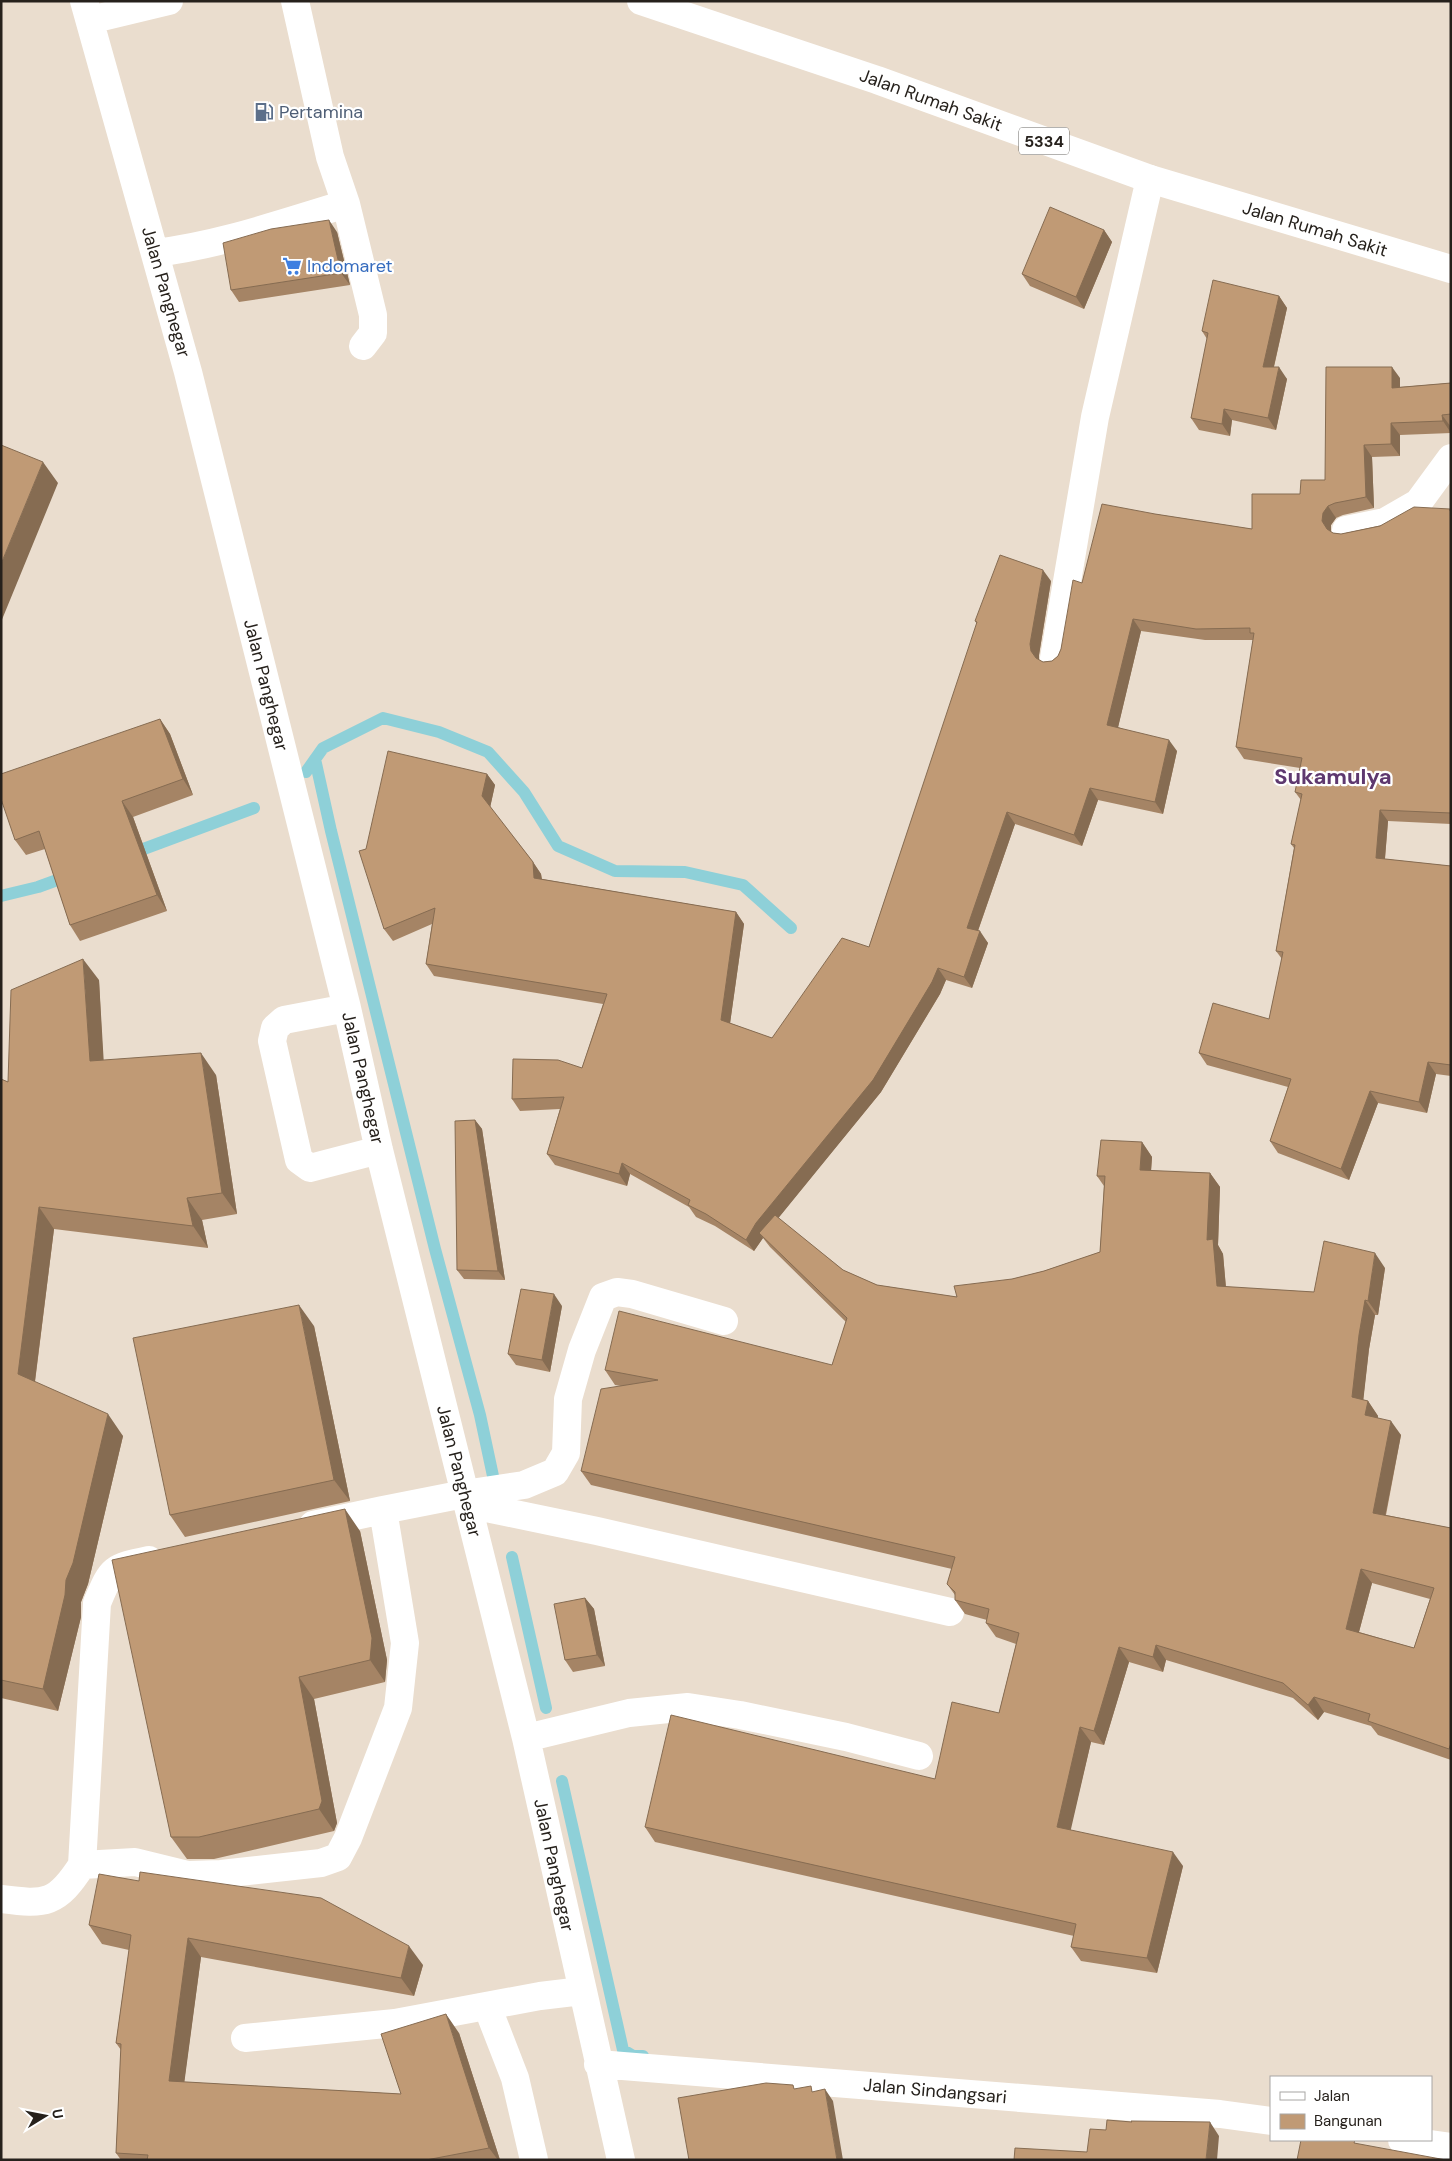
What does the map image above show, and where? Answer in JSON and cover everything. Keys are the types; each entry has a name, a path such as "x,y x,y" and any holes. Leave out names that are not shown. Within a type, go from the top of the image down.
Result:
{"street":[{"path":"295,1 330,157 346,204 373,316 373,333 362,346"},
{"name":"Jalan Rumah Sakit","path":"641,1 877,80 1150,179 1451,269"},
{"path":"87,11 166,2"},
{"name":"Jalan Panghegar","path":"87,11 188,372 347,1008 379,1150 526,1738 621,2160"},
{"path":"1054,658 1095,417 1150,179"},
{"path":"155,254 193,249 248,235 346,204"},
{"path":"1346,530 1385,522 1418,503 1451,458"},
{"path":"347,1008 284,1020 275,1028 272,1041 299,1160 310,1168 379,1150"},
{"path":"291,1529 383,1510 466,1499 524,1485 556,1472 566,1453 568,1399 582,1350 603,1297 616,1292 624,1293 724,1321"},
{"path":"466,1499 950,1612"},
{"path":"82,1865 135,1862 188,1875 222,1874 321,1863 338,1857 348,1838 398,1708 405,1643 383,1510"},
{"path":"1,1899 41,1902 56,1897 68,1886 82,1865 97,1603 110,1574 123,1566 170,1555"},
{"path":"526,1738 629,1713 688,1707 740,1715 846,1737 919,1756"},
{"path":"245,2038 395,2023 582,1991"},
{"path":"488,2006 515,2078 534,2160"},
{"name":"Jalan Sindangsari","path":"598,2064 1220,2114 1270,2121"},
{"path":"1409,2141 1451,2147"}],"building":[{"path":"1050,207 1104,230 1076,297 1022,274"},
{"name":"Indomaret","path":"329,220 341,273 231,290 223,243 271,229"},
{"path":"1213,280 1279,296 1263,367 1279,367 1268,418 1224,409 1222,424 1191,418 1208,333 1202,331"},
{"path":"1326,367 1392,367 1392,388 1451,383 1451,414 1442,415 1443,421 1391,423 1391,444 1364,445 1366,497 1328,506 1323,513 1322,521 1327,529 1333,533 1341,534 1380,526 1414,507 1450,509 1451,512 1451,813 1380,810 1376,858 1451,866 1451,1065 1428,1062 1419,1102 1370,1091 1341,1169 1270,1141 1291,1079 1199,1053 1213,1003 1269,1019 1283,952 1276,951 1295,845 1291,844 1302,794 1295,792 1302,758 1236,747 1254,633 1250,633 1250,628 1196,629 1133,619 1107,725 1169,740 1155,802 1090,788 1074,835 1007,812 967,928 980,931 964,977 938,968 932,982 873,1080 756,1223 746,1240 706,1214 688,1205 690,1200 622,1163 619,1174 547,1154 564,1097 512,1099 513,1059 558,1060 582,1068 607,994 426,964 435,908 384,929 359,851 366,849 388,751 487,774 482,796 533,862 534,878 736,912 721,1020 772,1038 842,938 869,947 977,622 975,621 1000,555 1043,570 1030,644 1031,651 1036,658 1043,662 1052,661 1058,656 1061,649 1073,580 1082,583 1102,504 1252,529 1252,494 1300,494 1301,480 1325,480"},
{"path":"1,445 43,462 1,564"},
{"path":"160,719 183,779 122,801 157,895 70,925 39,831 15,840 1,799 1,774"},
{"path":"83,959 90,1061 201,1053 222,1193 187,1198 193,1226 39,1207 18,1374 108,1414 73,1563 66,1580 65,1595 43,1689 1,1680 1,1079 8,1082 11,990"},
{"path":"475,1120 498,1271 457,1270 455,1121"},
{"path":"1101,1140 1142,1142 1140,1170 1210,1173 1207,1240 1213,1239 1217,1286 1314,1292 1324,1241 1375,1253 1368,1301 1365,1300 1359,1335 1352,1397 1368,1401 1365,1415 1391,1421 1373,1513 1451,1528 1451,1743 1449,1749 1368,1721 1370,1714 1314,1697 1308,1705 1283,1683 1156,1645 1153,1657 1119,1647 1094,1731 1080,1727 1057,1827 1173,1852 1147,1958 1071,1947 1076,1924 645,1827 671,1715 935,1779 952,1702 999,1713 1019,1633 986,1623 989,1609 955,1600 955,1592 947,1584 955,1557 581,1471 601,1389 658,1380 605,1370 619,1311 832,1365 847,1318 759,1233 775,1215 843,1270 877,1285 957,1297 954,1286 1012,1279 1044,1271 1100,1252 1105,1176 1097,1176","holes":["1361,1569 1434,1588 1414,1648 1346,1629"]},
{"path":"521,1289 554,1294 542,1360 508,1354"},
{"path":"299,1305 334,1480 170,1515 133,1338"},
{"path":"345,1509 372,1638 370,1660 299,1677 322,1801 319,1809 199,1837 171,1837 112,1560"},
{"path":"585,1598 597,1655 565,1660 554,1604"},
{"path":"140,1872 321,1898 409,1946 401,1978 188,1938 169,2081 401,2094 381,2034 446,2014 489,2148 426,2160 147,2160 148,2155 116,2153 121,2044 116,2043 131,1935 89,1925 99,1874 139,1881"},
{"path":"766,2083 793,2085 794,2089 811,2086 812,2092 825,2089 837,2160 689,2160 678,2098"},
{"path":"1107,2120 1132,2122 1210,2122 1206,2160 1014,2160 1015,2148 1087,2152 1090,2129 1106,2130"},
{"path":"1301,2141 1355,2141 1354,2143 1446,2160 1297,2160"}],"waterway":[{"path":"306,772 323,748 383,718 439,732 488,752 524,792 558,846 615,871 685,872 743,885 791,928"},
{"path":"315,759 331,831 435,1249 480,1415 493,1476"},
{"path":"130,854 254,808"},
{"path":"1,896 38,887 71,875"},
{"path":"512,1557 546,1708"},
{"path":"562,1781 623,2050 633,2056 643,2056"}],"place":[{"name":"Pertamina","path":"264,112"},
{"name":"Indomaret","path":"292,266"}],"district":[{"name":"Sukamulya","path":"1333,776"}]}
